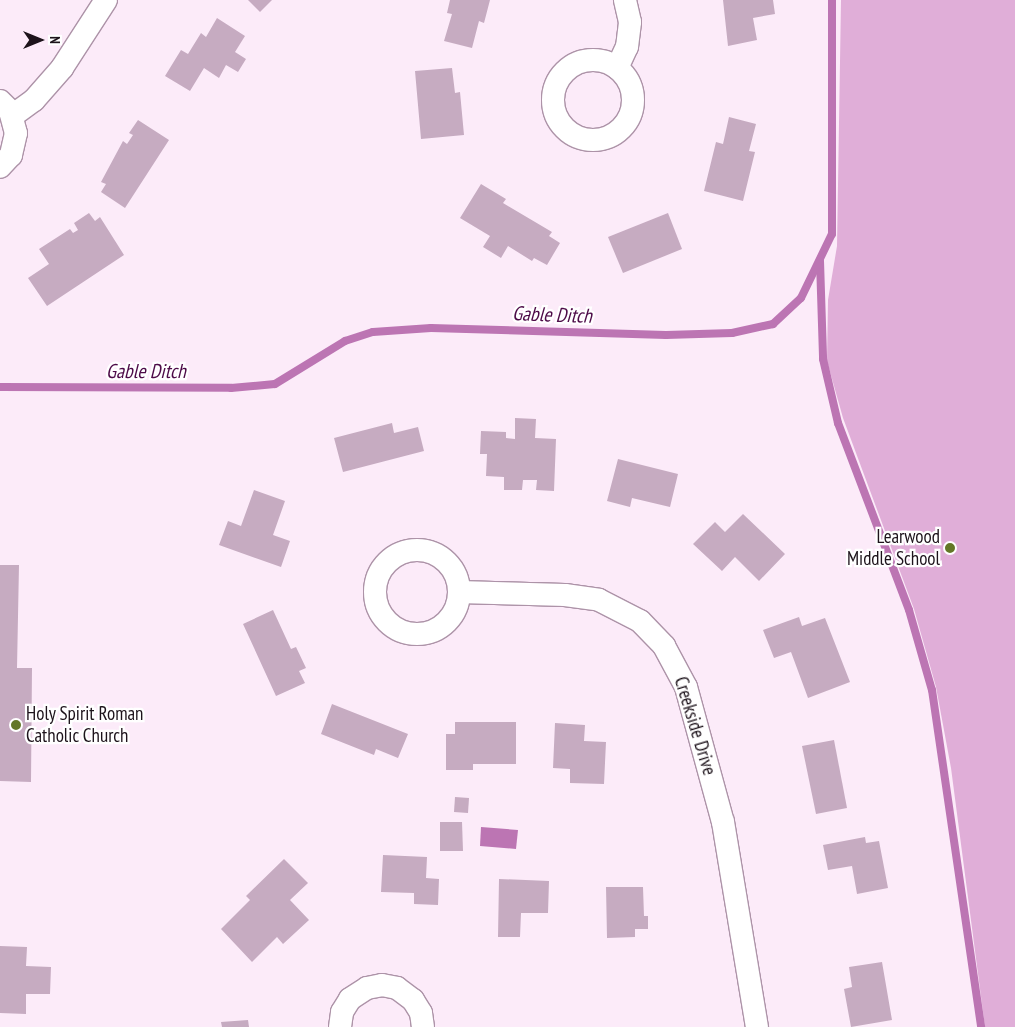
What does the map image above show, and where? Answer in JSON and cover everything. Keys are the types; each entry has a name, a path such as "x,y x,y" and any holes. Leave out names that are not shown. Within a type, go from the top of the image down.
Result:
{"street":[{"path":"0,167 15,144 16,133 6,109 34,100 62,68 106,0"},
{"path":"617,68 627,47 630,22 625,0"},
{"name":"Creekside Drive","path":"459,592 565,595 599,600 640,621 664,646 686,687 723,822 757,1027"},
{"path":"340,1027 342,1012 350,999 367,988 382,985 397,988 409,996 421,1013 423,1027"}],"shaded area":[{"name":"Learwood Middle School","path":"841,0 1015,0 1015,1027 985,1027 951,768 936,687 914,609 843,418 827,361 828,300 837,246"},
{"path":"481,827 518,830 516,849 480,846"}],"building":[{"path":"248,0 272,0 260,12"},
{"path":"450,0 490,0 484,23 479,21 472,48 444,41 452,14 447,13"},
{"path":"723,0 773,0 775,14 753,18 757,40 728,46"},
{"path":"217,18 245,36 235,52 246,59 238,72 226,65 219,78 204,68 190,91 165,76 181,50 188,54 201,33 206,37"},
{"path":"452,68 455,93 460,92 464,135 421,139 415,71"},
{"path":"729,117 756,124 749,151 755,152 743,201 704,191 716,142 723,144"},
{"path":"138,120 169,140 125,208 101,192 106,184 101,182 123,141 127,144 133,135 129,133"},
{"path":"481,184 506,199 503,203 552,232 549,236 560,243 547,265 534,258 532,261 508,246 501,258 483,247 490,236 460,218"},
{"path":"89,213 95,221 100,217 124,255 47,306 28,278 49,264 39,249 70,229 73,233 78,230 74,223"},
{"path":"668,213 682,249 623,273 608,237"},
{"path":"515,418 536,419 535,438 556,439 554,491 536,490 537,480 523,480 522,490 504,490 504,477 486,476 487,454 480,454 481,431 506,432 506,438 515,439"},
{"path":"392,423 394,433 418,427 424,451 343,472 334,438"},
{"path":"618,459 678,474 670,507 632,498 630,507 607,501"},
{"path":"254,490 285,501 273,535 290,541 281,567 219,545 228,521 241,526"},
{"path":"743,514 785,554 759,581 735,557 722,571 693,544 715,522 725,532"},
{"name":"Holy Spirit Roman Catholic Church","path":"0,565 19,565 17,668 32,668 31,782 0,781"},
{"path":"273,610 291,649 296,647 306,668 299,671 305,683 276,696 243,624"},
{"path":"799,617 802,626 825,618 850,682 808,698 791,652 774,658 763,630"},
{"path":"332,704 408,734 398,758 376,749 374,755 321,734"},
{"path":"455,722 516,722 516,764 473,764 473,770 446,770 446,734 455,734"},
{"path":"555,723 585,725 584,741 606,742 604,784 570,783 570,769 553,768"},
{"path":"834,740 847,808 816,814 802,746"},
{"path":"455,797 469,798 468,813 454,812"},
{"path":"440,822 462,822 463,851 440,851"},
{"path":"865,837 866,843 879,841 888,888 857,894 852,866 828,870 823,845"},
{"path":"383,855 427,857 426,878 439,879 438,905 414,904 414,893 381,892"},
{"path":"284,859 308,883 290,900 309,920 283,944 277,937 252,962 221,929 250,900 246,896"},
{"path":"499,879 549,881 548,913 521,913 520,937 498,937"},
{"path":"606,887 643,887 644,916 648,916 648,929 635,929 635,937 607,938"},
{"path":"0,946 27,947 26,966 51,967 50,994 26,994 26,1014 0,1013"},
{"path":"882,962 892,1020 851,1027 844,989 852,987 849,967"},
{"path":"248,1020 249,1027 222,1027 221,1022"}],"waterway":[{"name":"Gable Ditch","path":"0,387 231,388 275,384 345,341 373,332 431,328 666,335 732,333 773,324 801,298 832,234 832,0"},
{"path":"820,261 823,359 838,423 909,610 932,690 981,1027"}],"place":[{"name":"Learwood Middle School","path":"950,548"},
{"name":"Holy Spirit Roman Catholic Church","path":"16,725"}]}
